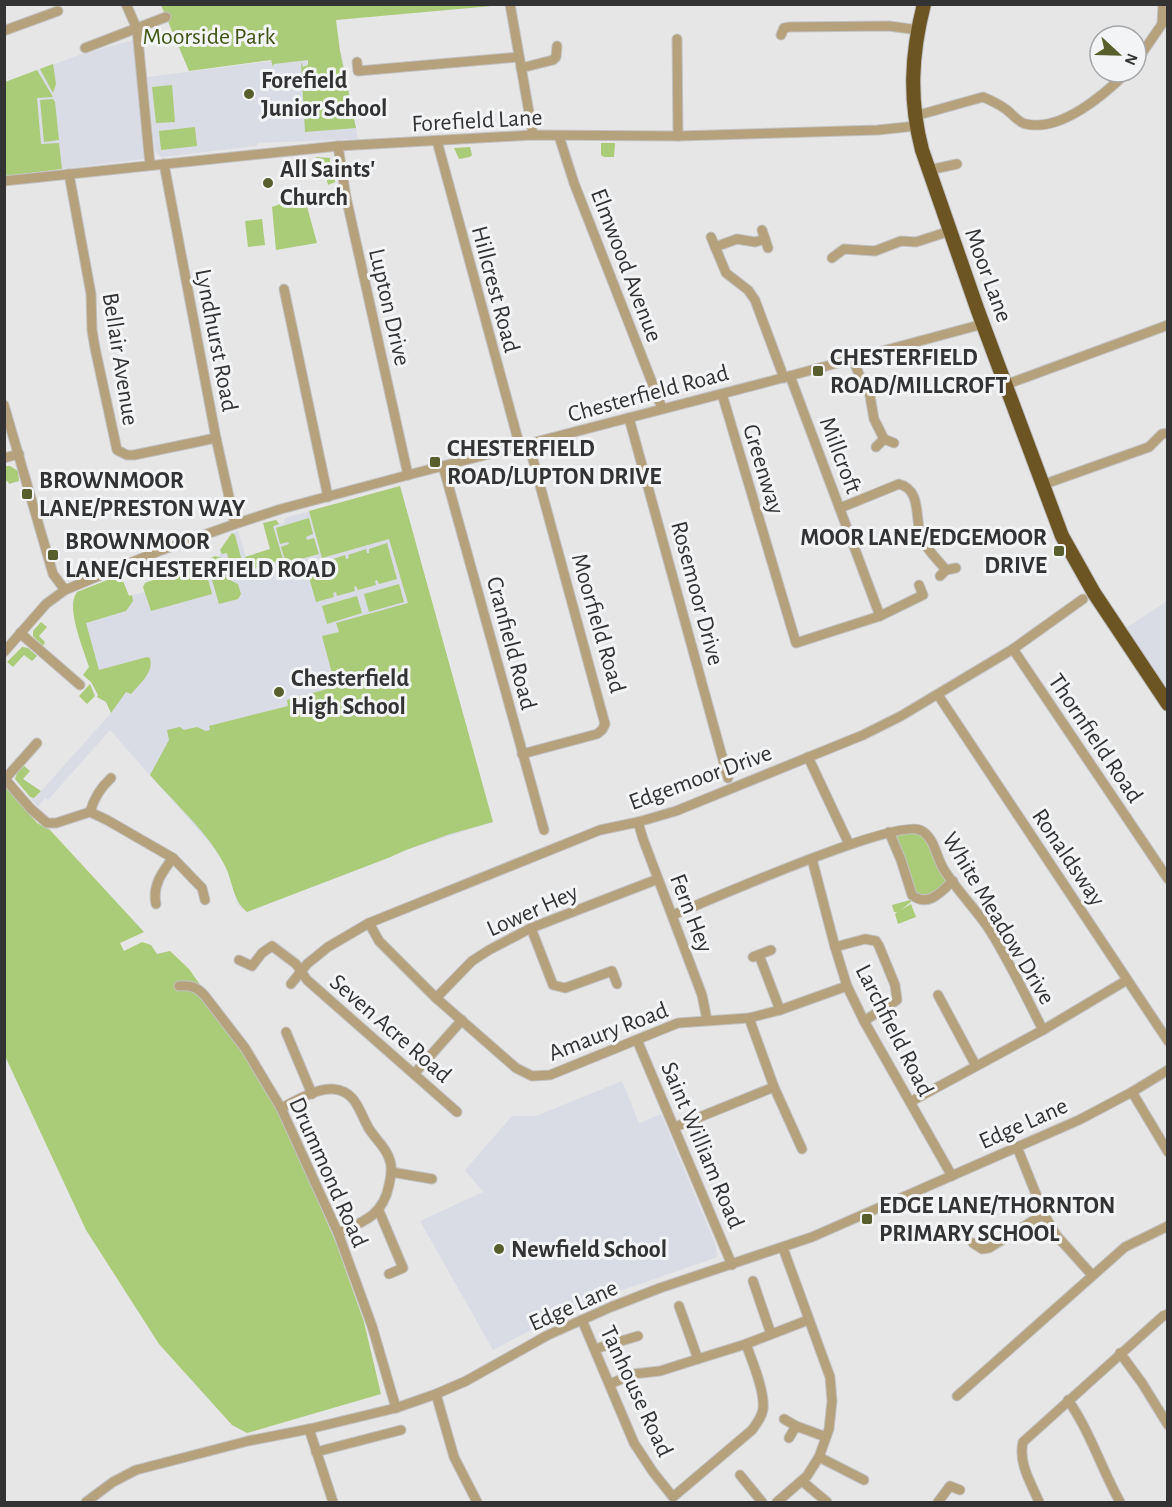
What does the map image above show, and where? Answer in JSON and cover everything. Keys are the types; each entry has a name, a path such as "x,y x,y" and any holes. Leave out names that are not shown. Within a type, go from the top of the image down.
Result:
{"highway":[{"name":"Moor Lane","path":"924,4 918,30 912,98 915,121 950,231 1005,386 1062,536 1094,592 1167,704"}],"street":[{"path":"44,4 48,14"},
{"path":"126,4 137,29 150,165"},
{"path":"510,4 533,135"},
{"path":"1148,44 1161,24 1163,4"},
{"path":"6,30 58,11"},
{"path":"85,48 166,17"},
{"path":"781,35 784,28 790,27 889,26 918,30"},
{"path":"677,39 678,136"},
{"path":"521,68 553,60 556,57 557,46"},
{"path":"357,63 358,71 519,57"},
{"name":"Forefield Lane","path":"4,181 338,146 533,135 678,136 878,130 915,121 983,96 1004,108 1024,124 1048,124 1069,116 1108,92 1116,84"},
{"name":"Elmwood Avenue","path":"559,136 574,183 662,408"},
{"name":"Hillcrest Road","path":"437,141 524,446"},
{"name":"Lupton Drive","path":"338,146 346,197 408,475"},
{"name":"Lyndhurst Road","path":"164,164 216,438 235,524"},
{"path":"929,170 957,164"},
{"name":"Bellair Avenue","path":"69,174 91,294 94,348 117,450 127,455 134,455 216,438"},
{"path":"832,258 844,249 875,251 901,241 916,242 950,231"},
{"name":"Millcroft","path":"711,237 726,273 748,290 755,300 840,508 880,616"},
{"path":"715,247 737,239 754,243 765,239"},
{"path":"284,289 328,498"},
{"name":"Chesterfield Road","path":"4,652 46,604 65,590 139,559 235,524 408,475 983,324"},
{"path":"1005,386 1167,325"},
{"path":"853,359 860,377 869,390 874,419 884,439 894,443"},
{"name":"Greenway","path":"722,394 796,643 880,616"},
{"path":"4,405 53,574 65,590"},
{"name":"Rosemoor Drive","path":"629,418 728,778"},
{"path":"1042,485 1149,447 1162,434 1167,433"},
{"path":"876,447 884,439"},
{"name":"Moorfield Road","path":"522,754 597,734 605,724 524,446"},
{"path":"4,458 20,454"},
{"name":"Cranfield Road","path":"443,466 544,830"},
{"path":"840,508 899,484 910,490 918,510 922,539 943,573 956,568"},
{"path":"883,490 888,501"},
{"path":"880,616 923,595 919,585"},
{"name":"Edgemoor Drive","path":"291,984 307,964 328,947 369,922 600,830 676,811 863,735 938,695 1013,649 1083,600"},
{"path":"20,633 80,685"},
{"name":"Thornfield Road","path":"1013,649 1167,879"},
{"name":"Ronaldsway","path":"938,695 1167,1041"},
{"path":"37,743 5,779 31,809 47,823 56,823 90,812 107,820 173,858 202,888 205,900"},
{"path":"808,757 849,844"},
{"path":"90,812 98,792 111,778"},
{"name":"Fern Hey","path":"638,822 702,995 707,1020"},
{"name":"White Meadow Drive","path":"673,915 849,844 911,828 924,832 932,843 944,870 987,926 1043,1030"},
{"path":"889,832 914,897 924,901 931,900 953,881"},
{"path":"156,904 154,895 157,884 164,869 173,858"},
{"name":"Larchfield Road","path":"812,859 847,986 864,1021 952,1176"},
{"name":"Lower Hey","path":"436,998 472,961 489,950 531,928 658,879"},
{"name":"Amaury Road","path":"369,922 379,941 436,998 516,1068 532,1076 550,1075 678,1023 749,1018 780,1010 847,986"},
{"path":"531,928 553,985 564,988 612,971 617,984"},
{"path":"835,947 871,939 879,946 887,966 897,993 897,1000 864,1021"},
{"name":"Seven Acre Road","path":"239,960 252,966 262,953 272,946 296,964 307,980 457,1112"},
{"path":"771,950 756,956 780,1010"},
{"path":"910,1102 1043,1030 1127,980"},
{"name":"Drummond Road","path":"179,987 198,988 205,996 245,1048 281,1108 338,1233 372,1326 396,1408"},
{"path":"938,995 976,1066"},
{"path":"749,1018 774,1087 802,1149"},
{"path":"414,1074 462,1020"},
{"path":"286,1032 312,1094"},
{"name":"Saint William Road","path":"637,1040 732,1265"},
{"name":"Edge Lane","path":"86,1503 113,1482 136,1470 236,1444 396,1408 436,1394 548,1335 582,1320 660,1288 783,1248 1079,1120 1132,1092 1167,1070"},
{"path":"675,1127 774,1087"},
{"path":"281,1108 312,1094 331,1089 348,1094 354,1099 371,1132 389,1157 391,1172 387,1195 379,1210 364,1221 338,1233"},
{"path":"1132,1092 1167,1152"},
{"path":"1017,1147 1044,1214 1056,1235 1092,1275"},
{"path":"391,1172 432,1179"},
{"path":"379,1210 403,1268 389,1274"},
{"path":"973,1243 982,1249 987,1248 1044,1214"},
{"path":"957,1396 1125,1247 1167,1226"},
{"path":"777,1503 802,1481 819,1457 829,1429 832,1401 830,1377 783,1248"},
{"path":"986,1259 987,1248"},
{"path":"753,1287 771,1334"},
{"path":"670,1316 680,1309 698,1359"},
{"path":"1039,1503 1024,1467 1021,1452 1023,1442 1120,1353 1167,1314"},
{"name":"Tanhouse Road","path":"582,1320 634,1443 675,1500 682,1491 752,1430 760,1419 763,1407 762,1393 746,1344"},
{"path":"610,1384 633,1374 660,1371 746,1344 808,1320"},
{"path":"595,1349 638,1336"},
{"path":"1120,1353 1142,1383 1167,1425"},
{"path":"436,1394 454,1457 477,1503"},
{"path":"1068,1400 1094,1444 1106,1477 1120,1503"},
{"path":"784,1419 826,1437"},
{"path":"789,1438 796,1426"},
{"path":"309,1429 333,1503"},
{"path":"316,1452 401,1430"},
{"path":"819,1457 864,1480"},
{"path":"740,1475 762,1503"},
{"path":"802,1481 826,1503"},
{"path":"938,1503 950,1486 960,1490"}],"shaded area":[{"path":"133,40 144,159 5,176 5,82 82,54"},
{"name":"Forefield Junior School","path":"341,52 358,139 258,143 257,146 162,157 155,152 147,77"},
{"name":"Chesterfield High School","path":"400,486 493,822 406,850 247,912 238,905 226,866 209,842 110,730 48,800 45,798 38,807 30,797 35,798 111,713 90,667 80,637 72,603 77,592 115,577 123,581 129,596 144,592 145,583 201,562 206,564 209,559 219,556 224,543 232,533 238,531 246,557 270,549 263,523 276,520 279,524 284,523 285,518"},
{"path":"1167,601 1167,692 1125,629"},
{"path":"622,1081 639,1123 661,1114 716,1246 717,1256 611,1294 552,1319 493,1350 420,1221 483,1192 465,1170 512,1116 536,1116"}],"green space":[{"name":"Moorside Park","path":"503,4 336,20 356,128 305,132 301,62 303,67 308,65 308,60 274,64 273,67 271,60 189,71 161,5"},
{"path":"53,64 56,84 53,93 40,69"},
{"path":"37,70 53,97 37,98 41,144 59,143 62,169 5,176 5,82"},
{"path":"172,85 175,122 156,123 152,87"},
{"path":"53,99 59,140 44,142 40,100"},
{"path":"195,127 197,146 161,150 159,131"},
{"path":"601,143 615,143 614,157 601,155"},
{"path":"470,147 472,155 459,159 454,148"},
{"path":"316,157 330,158 335,182 328,185 326,176 323,176 322,167 316,167"},
{"path":"283,203 284,205 306,203 317,243 276,250 272,207"},
{"path":"262,219 265,245 248,247 245,221"},
{"path":"5,466 18,471 19,481 9,484 8,481 5,482"},
{"path":"400,486 493,822 406,850 247,912 236,897 228,872 211,843 150,775 169,740 167,730 197,727 206,731 210,730 209,726 288,706 287,700 331,688 334,681 322,636 339,632 336,623 408,603 389,539 322,558 309,511"},
{"path":"309,518 313,534 306,537 307,540 314,538 319,554 286,563 281,547 289,544 288,542 280,544 276,528"},
{"path":"276,520 279,524 273,526 283,559 249,570 245,557 270,549 263,523"},
{"path":"232,533 235,535 243,565 234,568 230,566 227,553 222,554 220,550"},
{"path":"387,543 397,579 379,584 377,580 376,585 358,590 356,586 355,591 337,596 336,592 333,593 334,597 316,602 306,567 324,562 325,565 328,564 327,561 345,555 346,559 349,558 348,555 366,549 369,553 369,549"},
{"path":"215,556 222,558 226,578 238,584 241,594 238,599 219,604 207,563"},
{"path":"201,562 204,564 212,594 151,611 143,587 145,583"},
{"path":"115,577 123,581 133,601 126,611 86,623 99,670 147,657 150,658 151,663 142,682 131,694 126,692 111,713 106,702 97,697 91,682 83,675 89,667 73,608 77,592"},
{"path":"399,584 404,602 369,612 364,594"},
{"path":"357,596 362,613 327,624 322,606"},
{"path":"41,622 47,627 39,636 45,642 43,646 33,636 33,631"},
{"path":"22,647 28,648 37,656 32,661 24,655 13,667 7,662"},
{"path":"90,684 95,696 87,704 79,696"},
{"path":"23,765 30,771 23,779 41,791 34,798 30,797 15,779"},
{"path":"4,785 37,823 50,830 144,932 120,943 124,951 142,942 151,945 157,954 170,951 189,969 238,1039 282,1119 336,1243 364,1322 381,1394 247,1433 232,1425 159,1344 86,1230 5,1056"},
{"path":"914,832 925,838 947,881 927,897 916,893 895,839 897,835"},
{"path":"912,901 901,910 911,904 916,917 898,924 895,914 897,912 894,912 892,905"}],"place":[{"name":"Forefield Junior School","path":"249,94"},
{"name":"All Saints' Church","path":"268,183"},
{"name":"CHESTERFIELD ROAD/MILLCROFT","path":"818,371"},
{"name":"CHESTERFIELD ROAD/LUPTON DRIVE","path":"435,462"},
{"name":"BROWNMOOR LANE/PRESTON WAY","path":"27,494"},
{"name":"MOOR LANE/EDGEMOOR DRIVE","path":"1059,551"},
{"name":"BROWNMOOR LANE/CHESTERFIELD ROAD","path":"53,555"},
{"name":"Chesterfield High School","path":"279,692"},
{"name":"EDGE LANE/THORNTON PRIMARY SCHOOL","path":"867,1219"},
{"name":"Newfield School","path":"499,1249"}]}
